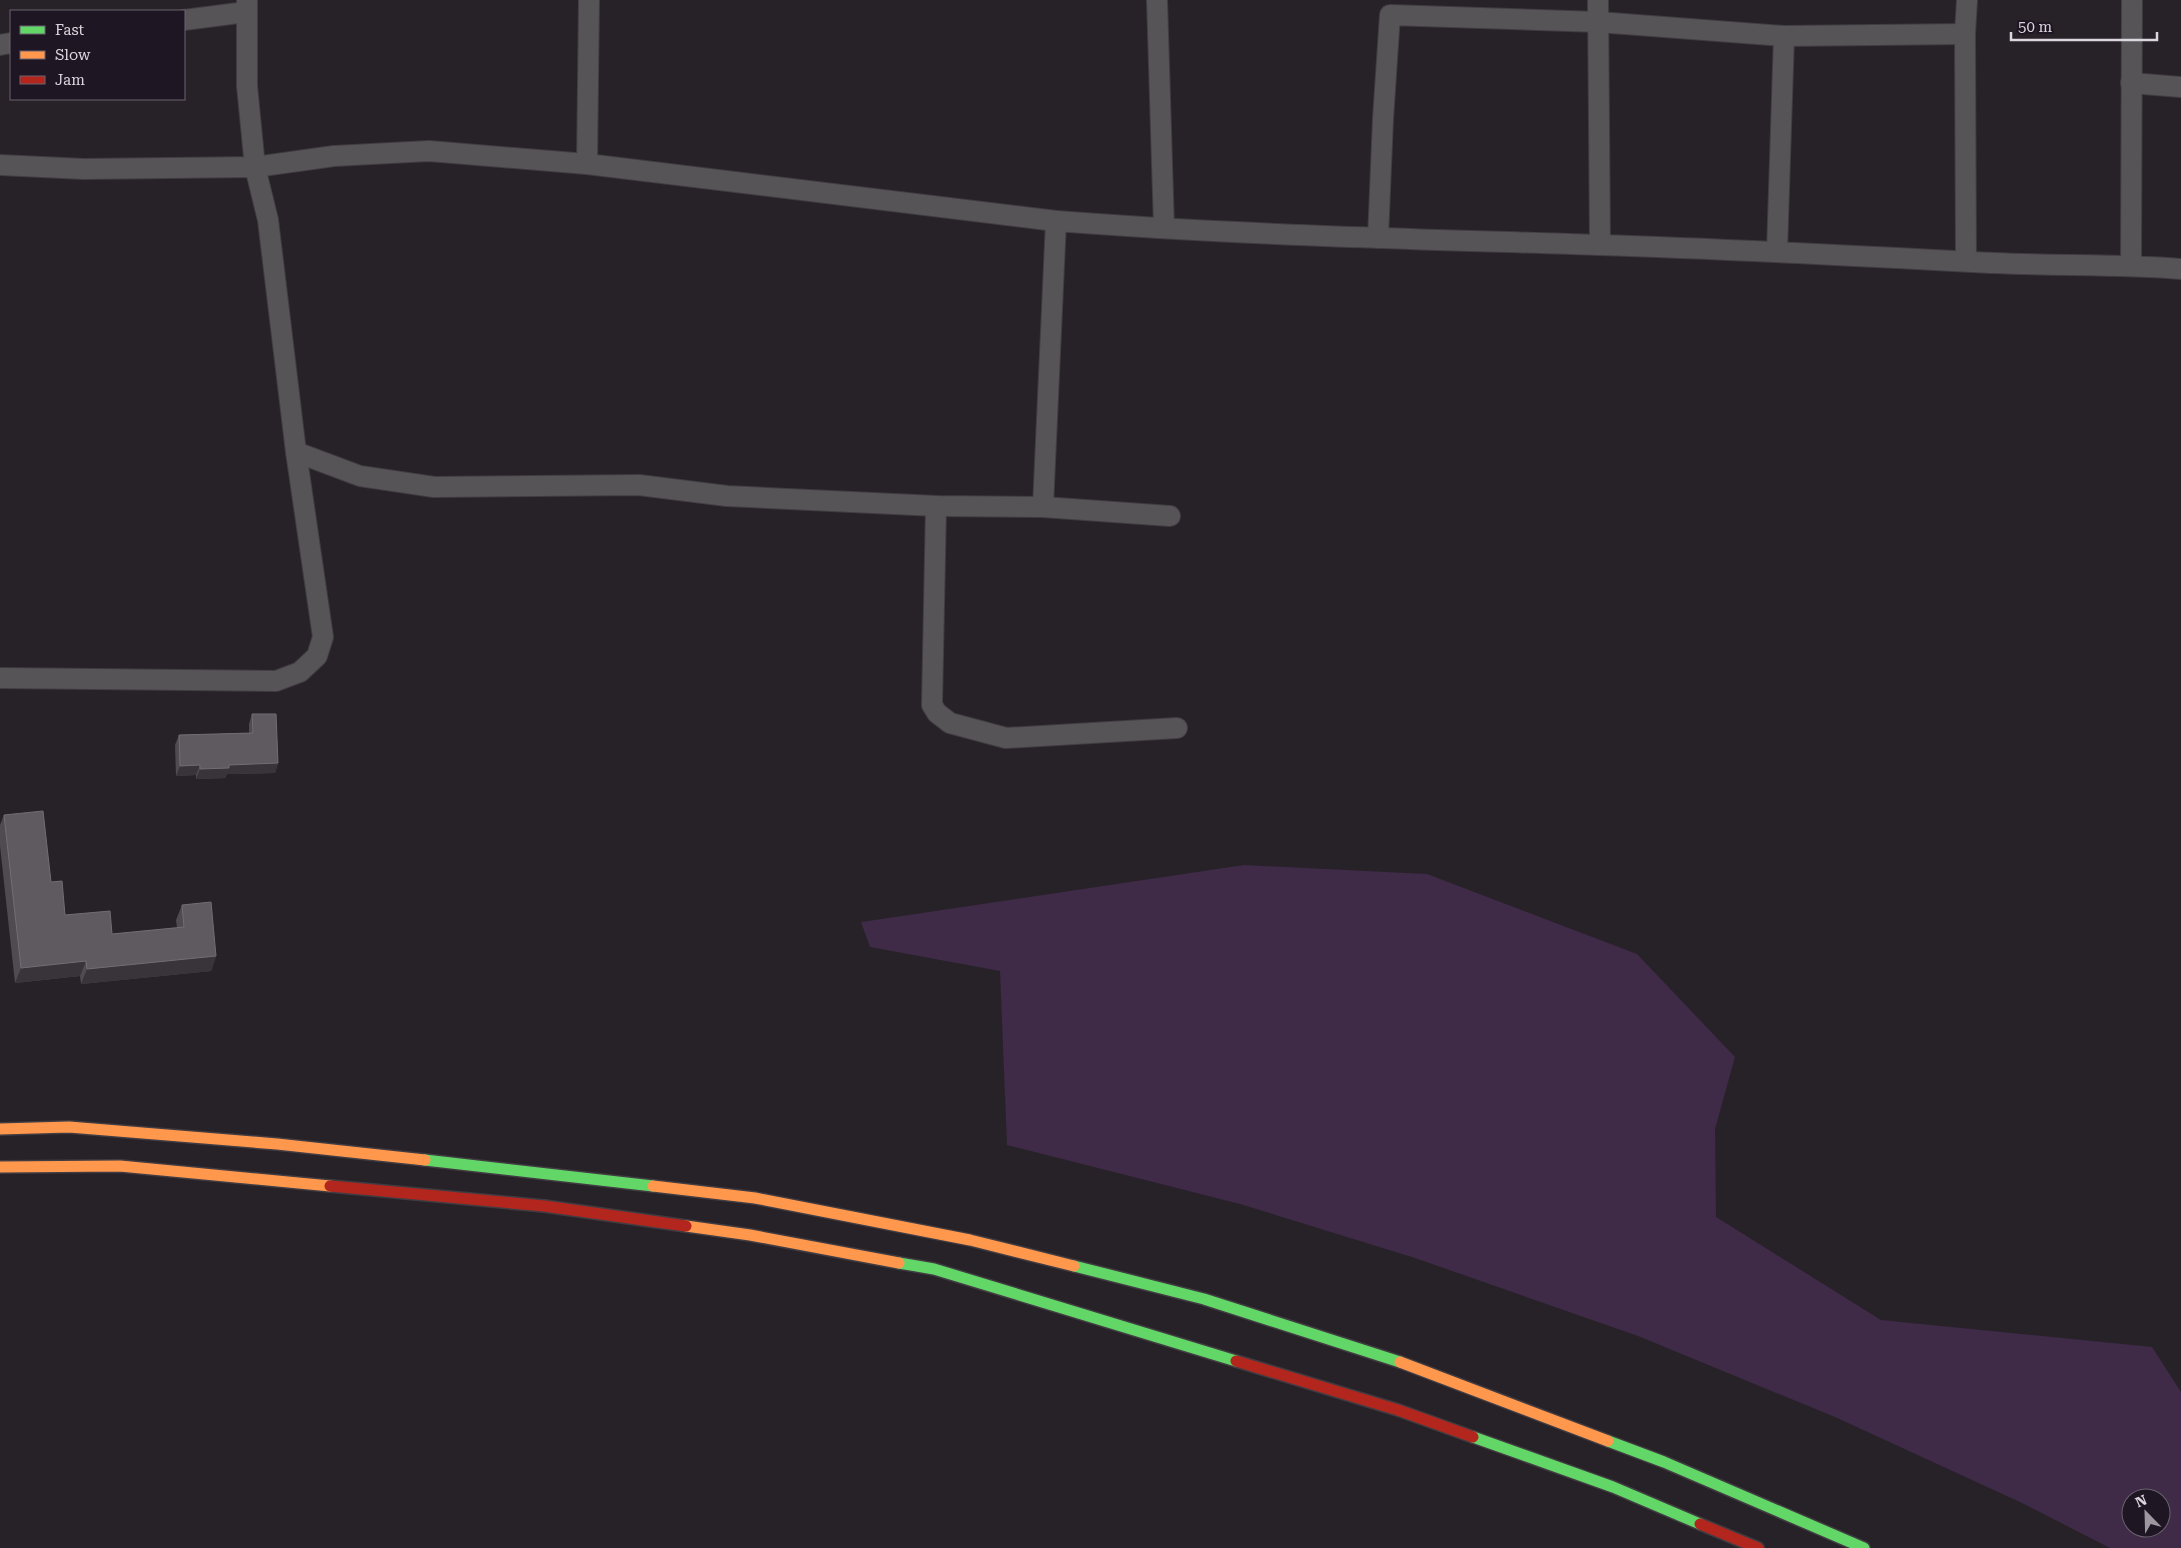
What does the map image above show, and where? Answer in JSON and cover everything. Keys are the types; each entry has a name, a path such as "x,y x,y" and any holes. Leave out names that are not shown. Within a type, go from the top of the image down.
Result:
{"highway":[{"path":"0,1129 79,1128 277,1144 550,1173 755,1198 970,1240 1204,1299 1425,1370 1664,1462 1864,1548"},
{"path":"0,1167 120,1166 544,1206 750,1235 934,1269 1398,1410 1614,1487 1758,1548"}],"street":[{"path":"587,164 589,0"},
{"path":"1156,0 1164,228"},
{"path":"1598,0 1600,245"},
{"path":"1966,261 1965,34 1967,0"},
{"path":"2131,265 2132,0"},
{"path":"0,678 276,681 300,672 317,656 323,637 296,452 268,220 255,167 247,86 246,6 185,20"},
{"path":"1378,238 1383,119 1391,8 1784,36 1965,34"},
{"path":"1777,251 1784,36"},
{"path":"2131,83 2181,87"},
{"path":"0,165 84,169 255,167 334,156 429,152 587,164 1056,221 1378,238 1777,251 2062,265 2131,265 2181,269"},
{"path":"1043,507 1056,221"},
{"path":"296,452 360,476 434,487 639,485 727,496 936,506 1043,507 1170,516"},
{"path":"936,506 932,705 937,713 950,723 1006,738 1177,728"}],"shaded area":[{"path":"1244,865 1427,874 1637,954 1735,1057 1715,1129 1716,1217 1881,1320 2152,1347 2181,1392 2181,1548 2110,1548 2022,1503 1835,1417 1638,1336 1415,1258 1240,1204 1007,1145 1000,971 870,947 861,922"}],"building":[{"path":"252,714 276,714 278,763 229,765 229,768 200,769 200,765 180,766 179,735 253,733"},
{"path":"43,811 51,882 62,881 65,915 110,911 112,934 184,927 182,905 211,902 216,956 87,969 86,961 21,968 4,815"}],"traffic: fast":[{"path":"425,1160 653,1186"},
{"path":"899,1263 934,1269 1236,1361"},
{"path":"1074,1266 1204,1299 1400,1362"},
{"path":"1473,1437 1613,1487 1700,1524"},
{"path":"1608,1441 1664,1462 1864,1548"}],"traffic: slow":[{"path":"0,1129 69,1127 277,1144 425,1160"},
{"path":"0,1167 120,1166 330,1186"},
{"path":"653,1186 755,1198 970,1240 1074,1266"},
{"path":"686,1226 750,1235 899,1263"},
{"path":"1400,1362 1608,1441"}],"traffic: jam":[{"path":"330,1186 544,1206 686,1226"},
{"path":"1236,1361 1398,1410 1473,1437"},
{"path":"1700,1524 1758,1548"}]}
